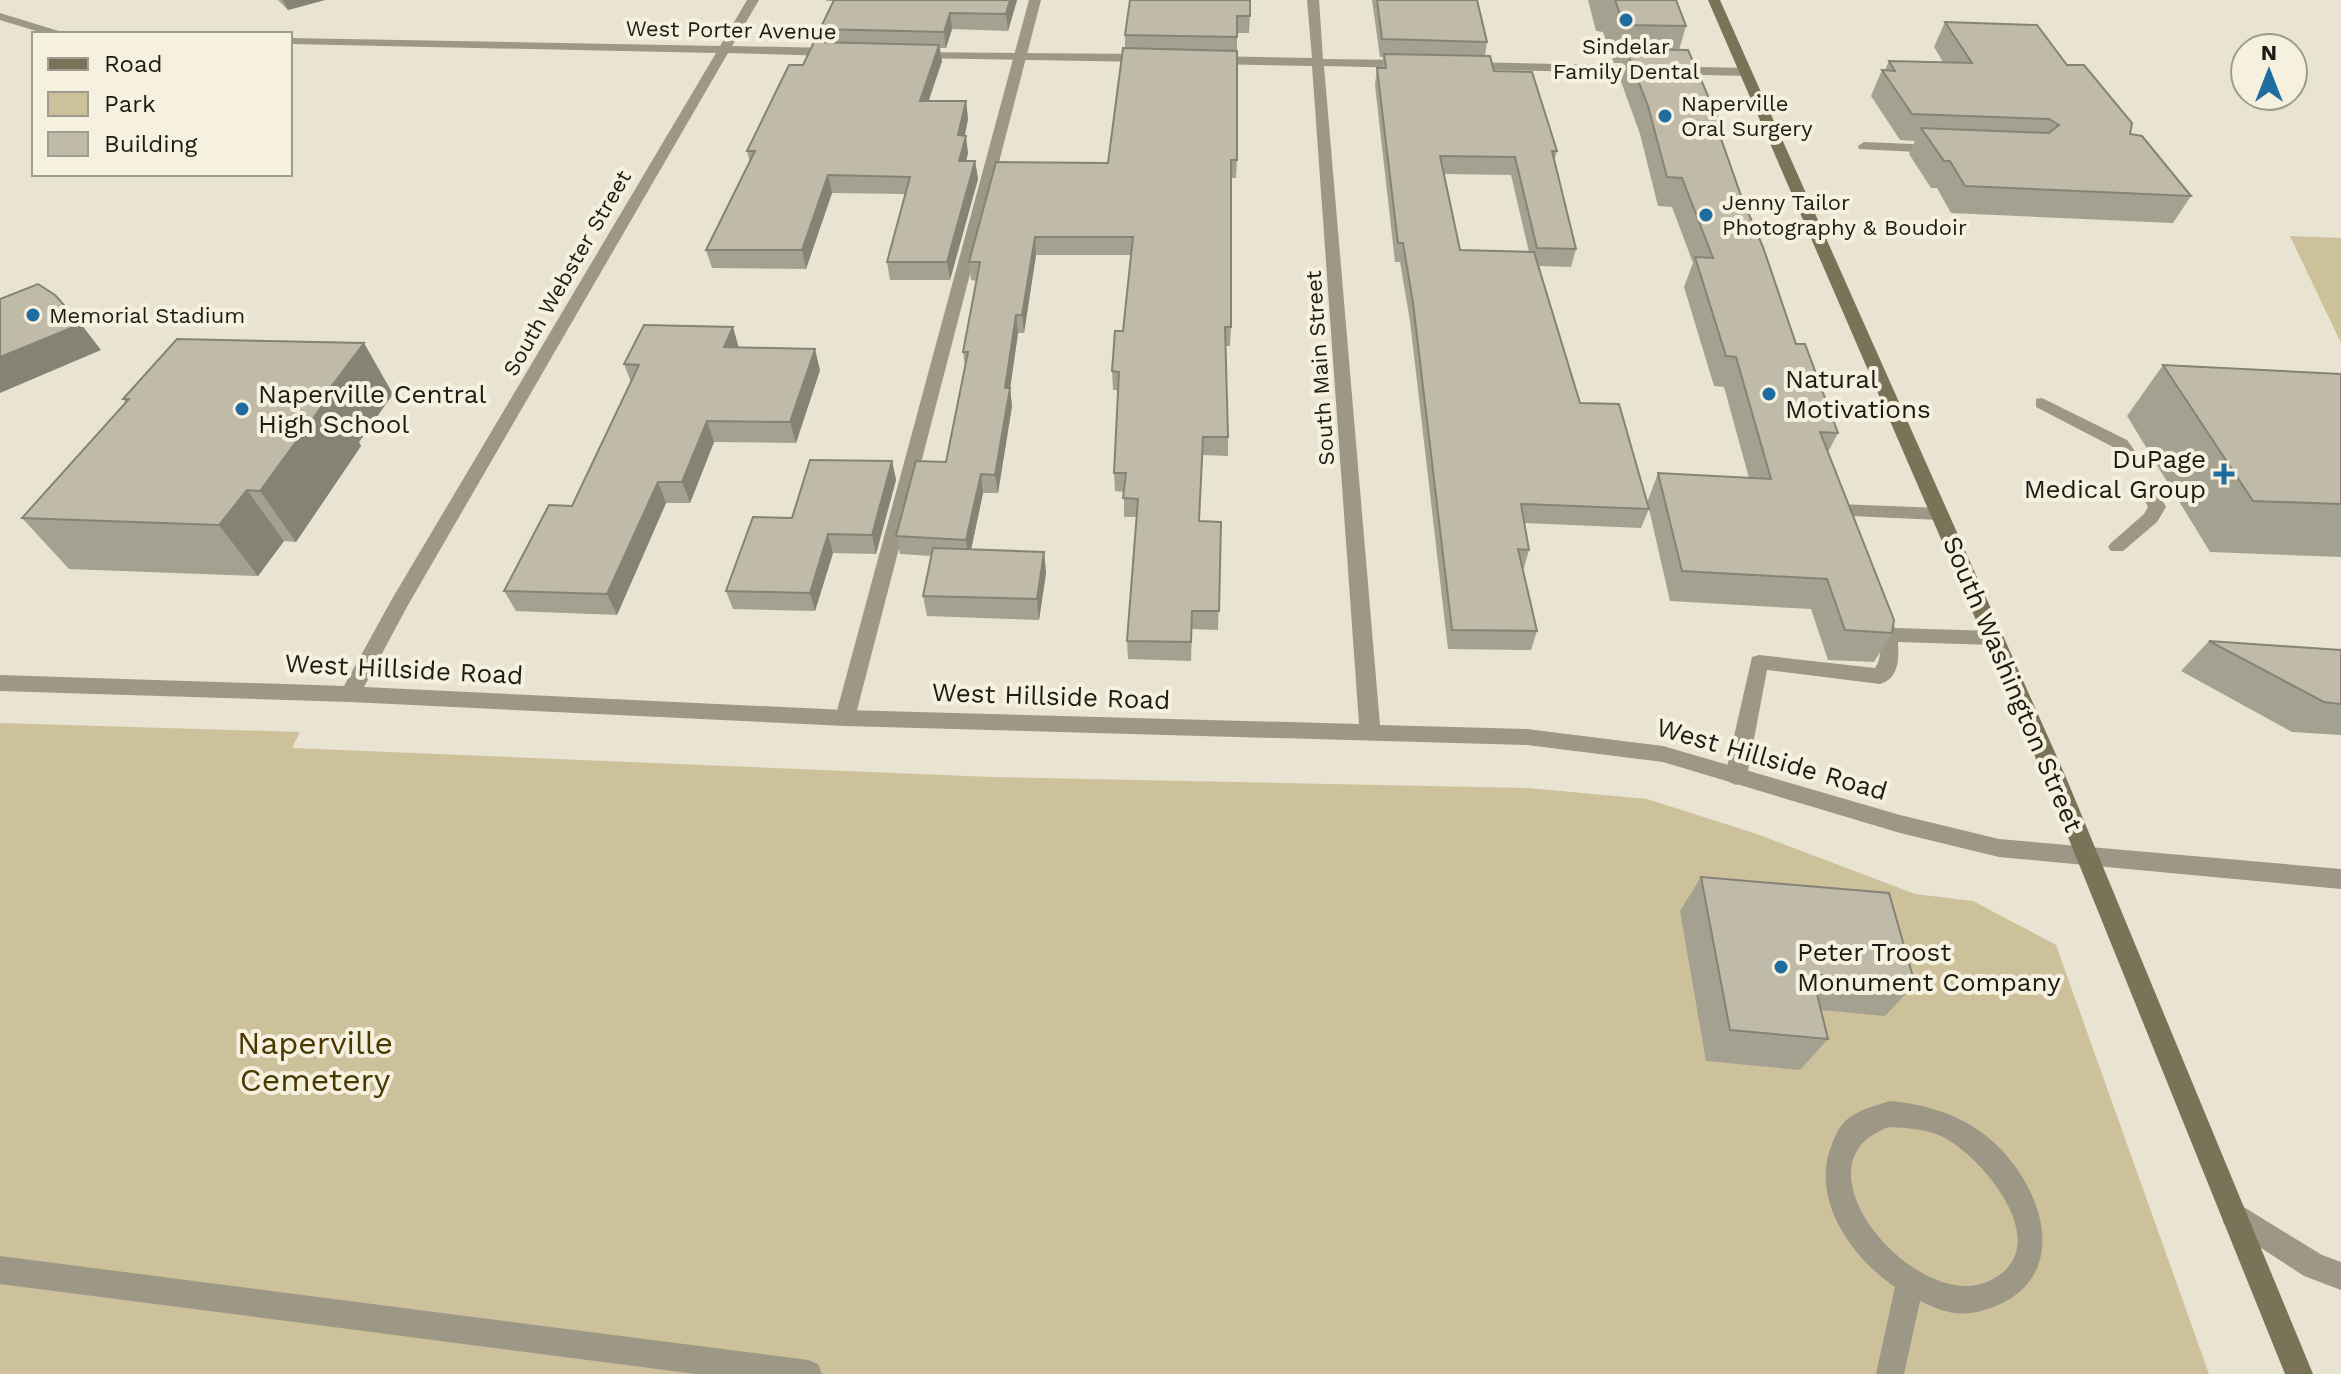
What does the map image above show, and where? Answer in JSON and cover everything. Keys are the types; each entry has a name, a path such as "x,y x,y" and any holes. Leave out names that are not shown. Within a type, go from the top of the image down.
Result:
{"main road":[{"name":"South Washington Street","path":"1714,0 1994,638 2299,1374"}],"street":[{"name":"South Webster Street","path":"350,694 399,604 753,0"},
{"path":"845,718 1035,0"},
{"name":"South Main Street","path":"1313,0 1370,732"},
{"path":"0,16 52,32"},
{"name":"West Porter Avenue","path":"292,41 854,52"},
{"path":"899,53 1162,59"},
{"path":"1193,59 1426,64"},
{"path":"1456,65 1746,72"},
{"path":"1864,146 1954,149"},
{"path":"2042,403 2121,444 2130,457"},
{"path":"2117,547 2151,518 2157,507 2150,493"},
{"path":"1849,537 1838,510 1940,514"},
{"path":"1736,776 1759,662 1880,676 1889,664 1888,635 1871,593"},
{"path":"1888,635 1994,638"},
{"name":"West Hillside Road","path":"0,683 350,694 845,718 1542,739 1663,754 1900,824 1999,848 2341,879"},
{"path":"1889,1114 1920,1116 1952,1127 1980,1146 2003,1170 2021,1198 2030,1228 2029,1255 2018,1278 1998,1293 1972,1300 1941,1295 1910,1282 1878,1259 1853,1229 1839,1197 1837,1166 1845,1141 1863,1122 1889,1114"},
{"path":"2234,1214 2314,1266 2341,1276"},
{"path":"0,1270 808,1374"},
{"path":"1890,1374 1910,1282"}],"green space":[{"path":"2290,236 2341,238 2341,343"},
{"name":"Naperville Cemetery","path":"0,723 300,732 292,748 991,777 1528,788 1647,799 1757,834 1915,894 1973,901 2056,945 2209,1374 0,1374"}],"building":[{"path":"834,0 1010,0 1006,14 950,13 944,32 820,29"},
{"path":"1130,0 1250,0 1250,16 1237,16 1237,37 1125,35"},
{"path":"1377,0 1477,0 1487,42 1382,39"},
{"path":"1615,0 1676,0 1686,26 1624,25"},
{"path":"1945,22 2037,25 2067,65 2084,65 2132,123 2130,134 2142,136 2191,196 1965,186 1950,161 1944,161 1921,128 2049,133 2059,125 2049,119 1912,114 1882,70 1895,71 1889,61 1972,63"},
{"path":"814,42 939,45 920,101 966,101 958,135 966,136 959,161 975,161 947,262 887,262 910,177 828,175 802,250 706,250 755,151 747,151 789,65 803,65"},
{"path":"1123,48 1237,51 1237,160 1231,160 1231,327 1225,327 1228,437 1203,437 1199,521 1221,522 1219,611 1192,611 1191,642 1127,641 1138,499 1123,498 1126,473 1114,473 1119,372 1112,371 1115,331 1123,331 1133,237 1035,237 1022,315 1016,315 1005,388 1010,388 995,475 981,474 966,540 896,536 916,461 946,462 968,352 963,352 980,262 969,262 996,162 1108,163"},
{"path":"1626,49 1688,50 1722,128 1717,127 1796,344 1805,344 1838,433 1820,432 1894,620 1892,633 1845,630 1827,579 1682,571 1658,473 1771,479 1736,357 1726,356 1695,257 1713,258 1682,178 1667,177 1648,106"},
{"path":"1384,54 1490,56 1494,71 1532,72 1557,151 1552,151 1576,249 1537,248 1515,157 1440,156 1460,250 1534,252 1580,403 1619,404 1649,509 1521,504 1529,550 1518,549 1537,631 1452,630 1413,303 1403,243 1398,243 1377,68 1386,68"},
{"path":"38,284 55,295 81,324 0,357 0,299"},
{"path":"644,325 733,327 724,347 815,349 790,422 707,421 682,482 658,482 607,594 504,591 549,505 572,506 639,365 624,364"},
{"path":"177,339 364,343 260,491 247,490 219,525 22,518 129,399 123,399"},
{"path":"2163,365 2341,374 2341,504 2253,501"},
{"path":"810,460 892,461 872,535 828,534 810,593 726,591 753,517 792,518"},
{"path":"933,548 1044,552 1037,599 923,596"},
{"path":"2209,641 2341,650 2341,704 2324,702"},
{"path":"1701,877 1889,893 1915,984 1812,974 1828,1039 1730,1030"}],"place":[{"name":"Sindelar Family Dental","path":"1626,20"},
{"name":"Naperville Oral Surgery","path":"1665,116"},
{"name":"Jenny Tailor Photography & Boudoir","path":"1706,215"},
{"name":"Memorial Stadium","path":"33,315"},
{"name":"Natural Motivations","path":"1769,394"},
{"name":"Naperville Central High School","path":"242,409"},
{"name":"DuPage Medical Group","path":"2224,474"},
{"name":"Peter Troost Monument Company","path":"1781,967"}]}
